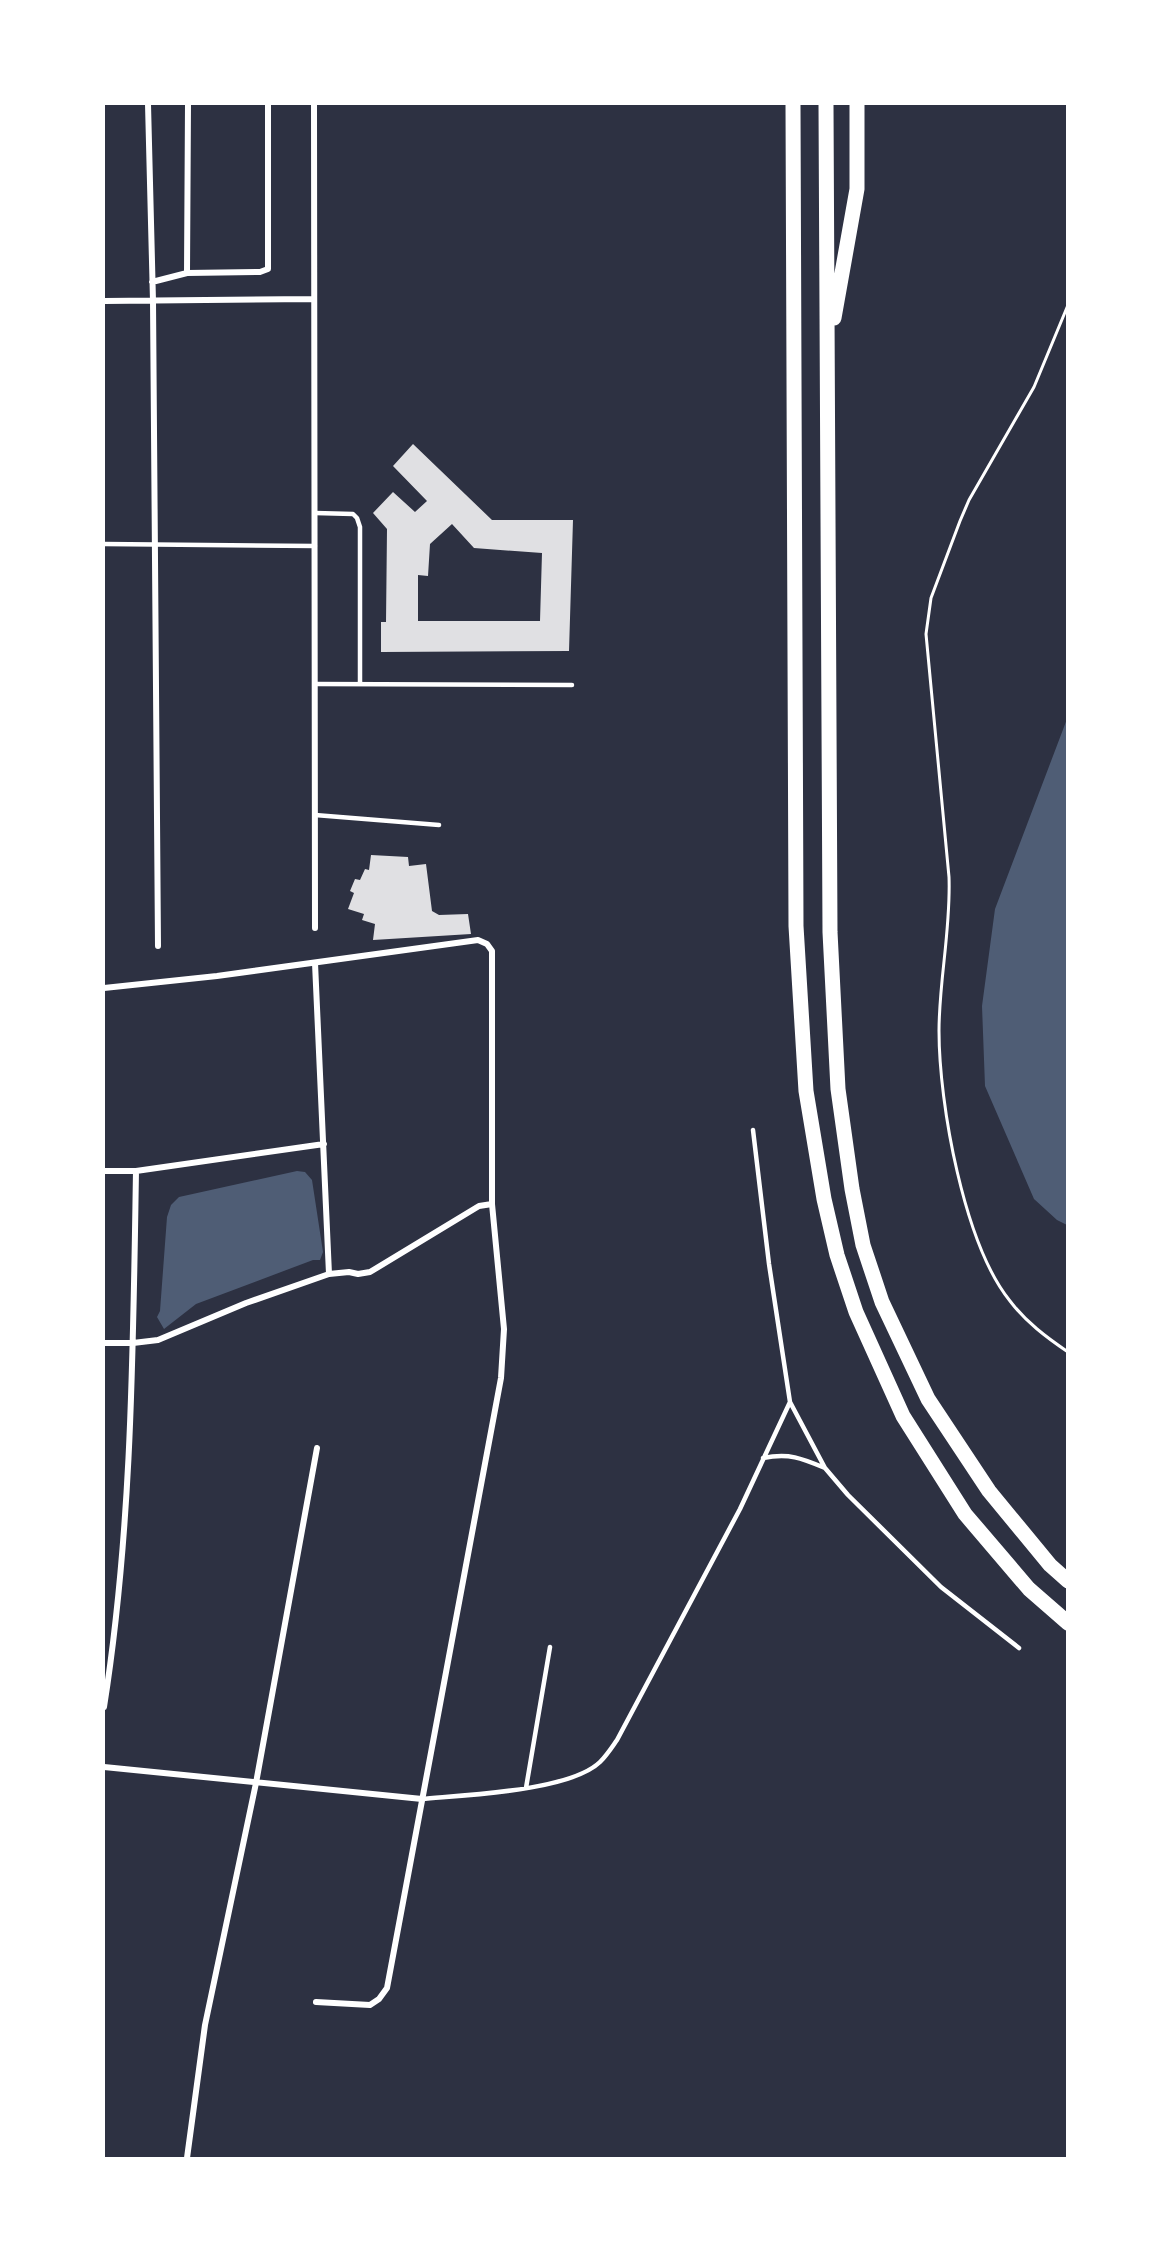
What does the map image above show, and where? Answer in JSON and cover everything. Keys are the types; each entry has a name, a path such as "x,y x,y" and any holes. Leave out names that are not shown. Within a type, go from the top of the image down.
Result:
{"highway":[{"path":"793,104 796,926 806,1091 824,1199 837,1255 855,1312 903,1416 965,1514 1029,1589 1068,1623"},
{"path":"826,104 830,932 838,1089 852,1189 863,1245 882,1302 927,1399 989,1491 1050,1565 1068,1581"},
{"path":"827,360 856,189 857,104"}],"street":[{"path":"148,104 153,301 158,946"},
{"path":"187,273 188,104"},
{"path":"152,282 187,273 260,272 268,269 268,104"},
{"path":"314,104 315,928"},
{"path":"104,301 314,300"},
{"path":"104,988 217,976 478,940 487,944 492,951 492,1204 504,1329 501,1378 387,1988 379,1999 370,2005 316,2002"},
{"path":"315,963 329,1274"},
{"path":"104,1171 136,1171 324,1144"},
{"path":"104,1707 116,1632 122,1556 133,1343 136,1171"},
{"path":"104,1343 158,1340 246,1303 329,1274 349,1272 358,1275 370,1272 479,1206 492,1204"},
{"path":"187,2158 206,2025 256,1783 317,1448"},
{"path":"104,1767 422,1799"}],"lane":[{"path":"315,513 353,514 360,527 360,684"},
{"path":"104,544 315,546"},
{"path":"315,684 572,685"},
{"path":"315,814 439,825"},
{"path":"753,1130 769,1264 790,1402 825,1468 848,1495 941,1587 1019,1648"},
{"path":"422,1799 526,1788 568,1779 599,1763 617,1740 740,1509 790,1402"},
{"path":"763,1458 780,1455 798,1457 825,1468"},
{"path":"526,1788 549,1647"}],"path":[{"path":"1068,305 1034,387 969,500 931,598 926,634 950,903 939,1031 944,1104 968,1216 992,1270 1008,1300 1033,1328 1068,1352"}],"water":[{"path":"1067,719 1068,1225 1057,1220 1034,1199 985,1086 982,1006 995,909"},
{"path":"297,1171 305,1172 312,1180 323,1252 320,1260 313,1260 196,1304 164,1329 157,1317 160,1311 167,1217 171,1205 179,1197"}],"building":[{"path":"413,444 492,520 573,520 569,651 381,652 381,622 386,622 387,529 373,513 393,492 415,512 427,501 393,466","holes":["452,524 474,548 542,553 540,621 418,621 418,575 428,576 430,544"]},
{"path":"371,855 408,857 409,866 426,864 432,911 439,915 468,914 471,934 373,940 375,924 362,920 364,914 348,909 354,893 350,891 355,879 360,880 365,869 369,870"}]}
